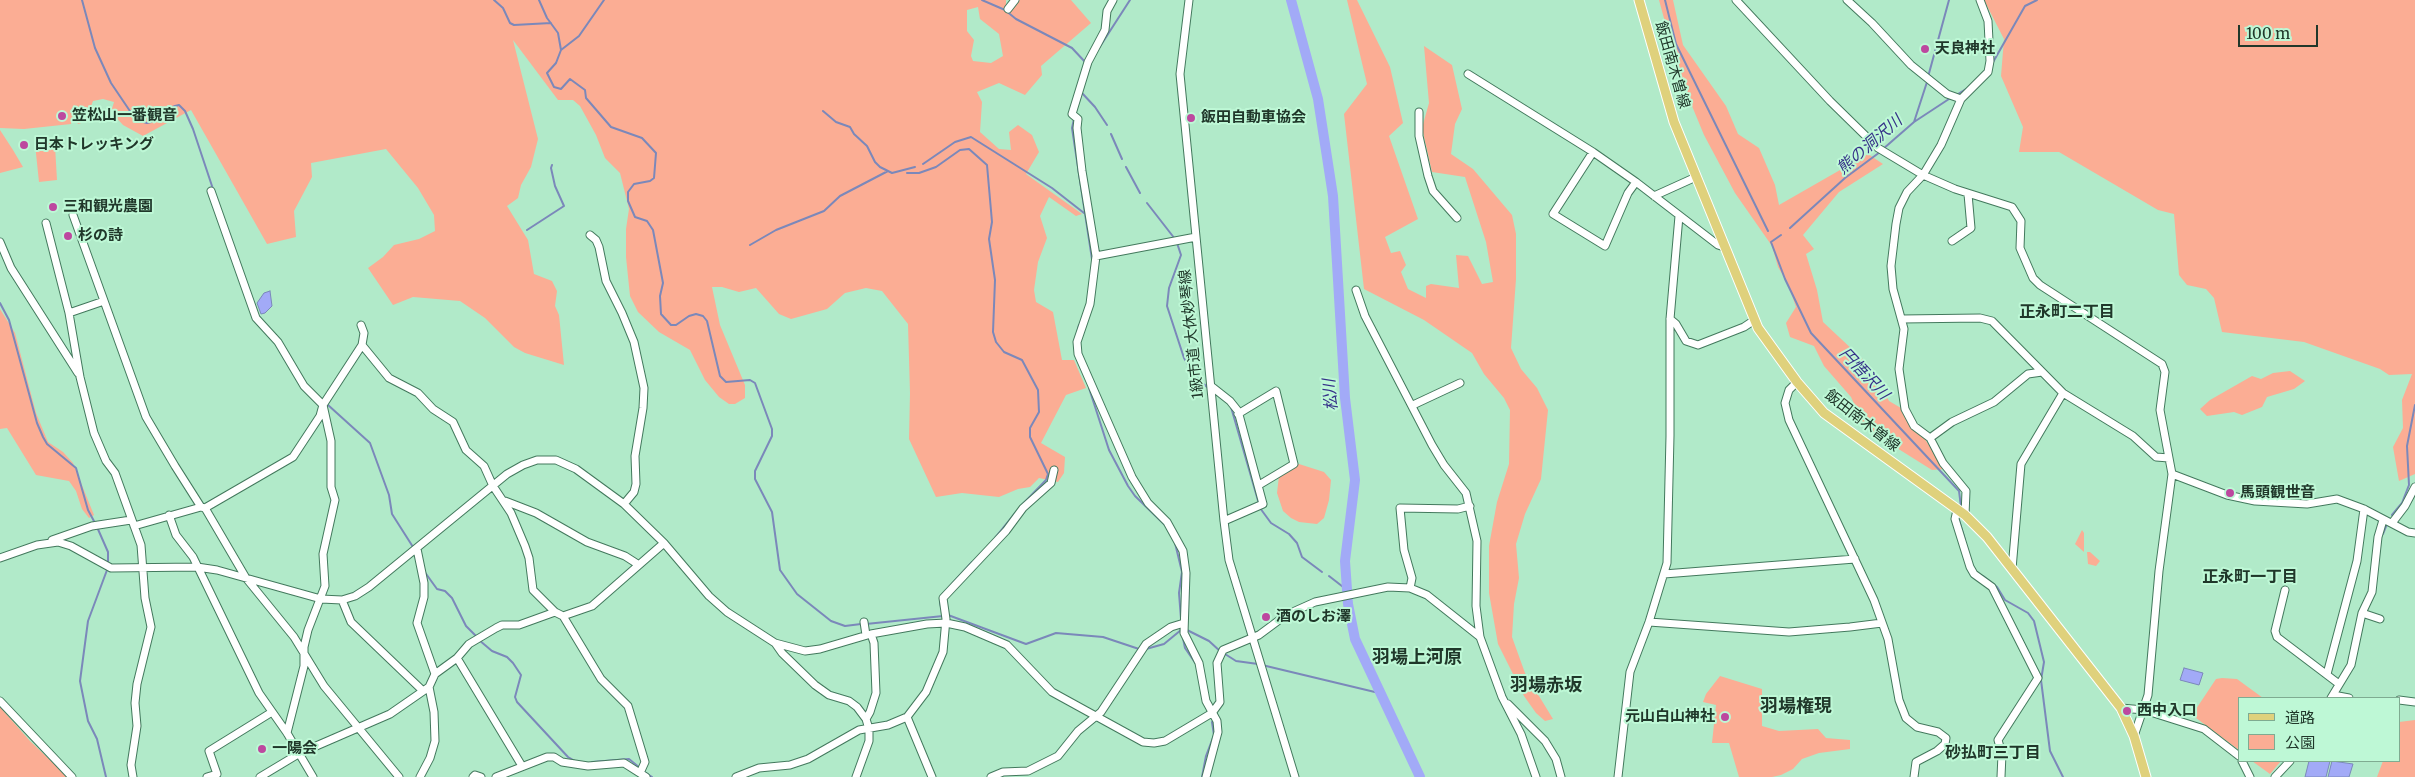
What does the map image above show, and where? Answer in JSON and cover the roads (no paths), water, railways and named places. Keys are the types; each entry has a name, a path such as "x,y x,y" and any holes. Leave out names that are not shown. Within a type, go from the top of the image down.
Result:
{"main road":[{"name":"飯田南木曽線","path":"1639,0 1674,122 1753,320 1797,382 1824,412 1961,512 1987,537 2121,708 2134,736 2146,777"}],"street":[{"path":"1008,9 1015,0"},
{"path":"1113,0 1107,11 1105,30 1087,65 1075,116 1096,256 1090,304 1077,342 1078,354 1132,477 1148,503 1167,522 1183,551 1186,572 1183,627 1199,663 1206,701 1217,721 1218,732 1206,777"},
{"name":"1級市道 大休妙琴線","path":"1189,0 1180,74 1229,560 1295,777"},
{"path":"1736,0 1830,101 1878,148 1923,175 1968,194 2008,205 2018,214 2021,221 2020,248 2026,265 2040,285 2162,364 2165,372 2160,410 2172,474 2160,562 2148,695 2134,736"},
{"path":"1847,0 1928,78 1947,94 1961,99"},
{"path":"1980,0 1988,21 1990,61 1988,72 1961,99 1941,145 1923,175 1907,192 1899,208 1891,266 1893,289 1904,329 1899,369 1905,409 1914,426 1930,438 1943,463 1966,491 1961,512 1955,519 1970,567 1974,574 1992,587 2038,678 1998,740 2002,754 2001,777"},
{"path":"1468,74 1593,152 1636,182 1718,245 1724,247"},
{"path":"1419,112 1418,136 1433,191 1456,218"},
{"path":"1593,152 1553,214 1605,246 1628,193 1636,182"},
{"path":"1654,196 1696,177"},
{"path":"211,191 256,318 278,342 304,386 322,405 331,441 331,487 335,500 324,554 325,586 308,630 304,647 305,657 287,733"},
{"path":"1952,241 1971,228 1968,194"},
{"path":"73,215 146,417 246,578 294,637 324,686 399,777"},
{"path":"1618,777 1630,672 1649,622 1667,563 1670,319 1679,216"},
{"path":"46,222 69,313 80,377 94,434 106,461 115,473 141,544 145,598 151,627 137,684 135,703 137,726 131,765 133,777"},
{"path":"590,235 596,240 606,281 634,342 644,388 643,408 635,456 636,484 634,492 624,504"},
{"path":"1096,256 1196,237"},
{"path":"0,242 11,268 80,377"},
{"path":"1356,290 1366,316 1444,465 1466,494 1476,541 1476,606 1480,637 1505,702 1521,734 1536,777"},
{"path":"69,313 104,301"},
{"path":"1902,319 1980,318 1992,321 2063,393 2133,436 2156,457 2169,458"},
{"path":"1670,319 1676,324 1686,341 1698,345 1744,327 1753,320"},
{"path":"0,558 97,525 132,523 203,508 294,458 320,416 322,405 362,345 364,332 361,325"},
{"path":"362,345 389,378 418,393 433,409 452,422 466,450 484,466 493,486 505,501 530,558 532,590 555,612 563,616 600,679 628,706 645,762 643,772 624,763 588,766 562,762 554,757 522,766 496,777"},
{"path":"1930,438 1952,422 1994,402 2028,374 2042,372"},
{"path":"1797,382 1789,390 1785,403 1789,420 1855,559 1882,623 1888,639 1899,700 1906,718 1917,727 1938,732 1946,738 1945,744 1937,751 1916,762 1914,777"},
{"path":"1413,405 1460,383"},
{"path":"1211,386 1230,401 1238,414 1263,504 1224,521"},
{"path":"1238,414 1276,391 1294,464 1259,485"},
{"path":"2012,569 2020,464 2063,393"},
{"path":"48,542 71,546 108,566 144,568 197,567 246,578 321,599 342,600 355,596 369,587 493,486 523,465 538,460 556,460 576,470 624,504 664,543 709,596 727,612 775,643 805,651 820,649 866,630 945,618 1007,645 1046,687 1094,717 1138,740 1154,743 1176,736 1212,713 1220,702 1217,663 1222,652 1266,631 1289,613 1329,598 1388,587 1410,588 1428,595 1480,637"},
{"path":"737,777 759,768 790,765 808,759 859,730 888,725 907,717 926,692 943,652 944,598 1006,531 1022,508 1051,483 1054,470"},
{"path":"2172,474 2227,495 2255,502 2307,504 2333,498 2364,509 2408,532 2415,533"},
{"path":"2392,523 2406,506 2415,487"},
{"path":"505,501 536,513 586,542 625,556 639,566"},
{"path":"1410,588 1412,578 1404,550 1400,508 1458,509 1470,506"},
{"path":"2326,674 2357,561 2364,509"},
{"path":"169,515 176,535 197,567 259,693 300,753 312,777"},
{"path":"2332,696 2351,665 2362,613 2372,592 2378,536 2383,520"},
{"path":"563,616 592,606 664,543"},
{"path":"417,549 424,582 424,597 417,623 435,674"},
{"path":"1664,574 1855,559"},
{"path":"2285,590 2275,631 2277,637 2339,684"},
{"path":"342,600 351,622 425,688 436,731 433,750 423,776"},
{"path":"260,777 300,753 390,714 425,688 435,674 457,658 478,638 502,625 519,625 555,612"},
{"path":"2362,613 2380,619"},
{"path":"1649,622 1789,632 1850,628 1882,623"},
{"path":"991,777 1003,772 1034,769 1058,756 1078,731 1101,712 1144,647 1183,627"},
{"path":"866,630 874,643 876,693 872,708 866,719"},
{"path":"775,643 782,653 814,685 829,695 849,701 857,707 866,719 869,729 869,741 856,777"},
{"path":"457,658 522,766"},
{"path":"2400,700 2415,702"},
{"path":"0,702 72,777"},
{"path":"1505,702 1545,741 1556,759 1561,777"},
{"path":"2121,708 2144,710 2204,729 2238,755"},
{"path":"207,777 216,774 209,751 272,712"},
{"path":"907,717 932,777"},
{"path":"1288,750 1300,777"},
{"path":"2242,762 2250,777"},
{"path":"2275,777 2289,762"},
{"path":"473,777 475,774 481,777"}],"water":[{"path":"270,291 272,306 265,313 261,314 257,303 264,293"},
{"path":"2184,668 2203,673 2199,685 2180,680"},
{"path":"2309,762 2330,762 2326,777 2305,777"},
{"path":"2332,762 2353,764 2349,777 2328,777"}],"waterway":[{"path":"82,0 95,48 111,83 136,120 147,123 151,122 164,111 179,105 185,111 193,129 213,189"},
{"path":"494,0 503,8 510,23 514,25 551,23"},
{"path":"539,0 547,18 558,33 561,50 556,63 547,73 554,87 561,89 570,79 585,90 586,98 611,127 642,138 656,153 654,178 650,181 634,184 628,192 628,201 635,217 647,221 653,230 663,283 660,296 661,314 671,325 676,325 689,316 696,314 703,316 707,321 720,376 726,382 750,380 755,383 772,429 772,436 755,471 755,479 772,512 780,570 797,594 831,621 845,626 861,624"},
{"path":"561,50 579,36 604,0"},
{"path":"982,0 1005,10 1016,19 1072,48 1086,63"},
{"path":"1099,48 1130,0"},
{"name":"松川","path":"1291,0 1318,99 1333,196 1345,398 1355,480 1345,561 1348,604 1355,639 1420,777"},
{"name":"円悟沢川","path":"1665,0 1676,44 1768,231"},
{"name":"熊の洞沢川","path":"1928,77 1949,0"},
{"path":"1992,64 2025,6 2037,0"},
{"name":"熊の洞沢川","path":"1883,149 1914,122 1927,82"},
{"path":"1958,94 1966,89"},
{"path":"1082,93 1095,107 1107,125"},
{"path":"1914,122 1949,99"},
{"path":"823,111 836,122 850,127 854,134 867,146 875,162 880,167 892,173 915,167"},
{"path":"1074,119 1072,128 1092,259"},
{"path":"1111,134 1122,159"},
{"path":"923,164 955,142 971,137 1052,188 1084,213"},
{"path":"907,173 919,173 936,167 960,150 969,149 987,165 992,222 989,239 995,280 993,332 996,342 1004,352 1022,360 1038,390 1039,412 1030,428 1030,437 1048,474 1046,480 1020,507"},
{"name":"熊の洞沢川","path":"1790,228 1845,178 1880,152"},
{"path":"527,230 564,206 555,186 552,165"},
{"path":"1126,167 1140,193"},
{"path":"750,245 776,230 824,211 840,196 888,171"},
{"path":"1147,203 1175,239"},
{"name":"円悟沢川","path":"1781,235 1771,242 1785,279 1811,333 1959,491 1961,507"},
{"path":"1177,243 1181,255 1169,288 1167,306 1184,358 1193,373 1208,388"},
{"path":"0,303 9,320 37,423 43,437 47,444 76,468 88,510 95,523"},
{"path":"1074,346 1079,325"},
{"path":"1089,388 1109,450 1128,486 1135,496 1165,525"},
{"path":"328,405 370,443 389,495 392,514 413,547"},
{"path":"2392,515 2402,503 2409,485 2407,446 2415,405"},
{"path":"1231,407 1259,504"},
{"path":"1260,508 1271,523 1289,534 1297,543 1302,557 1322,572"},
{"path":"995,538 1017,511"},
{"name":"円悟沢川","path":"1959,520 1965,540"},
{"path":"2383,534 2387,524"},
{"path":"97,527 108,552 108,565"},
{"path":"1175,543 1182,572 1179,593 1181,619"},
{"path":"940,597 972,562"},
{"path":"106,777 97,739 88,721 80,681 88,621 107,570"},
{"path":"424,571 437,589 445,591 452,598 466,626 476,636"},
{"path":"1329,576 1347,590"},
{"name":"円悟沢川","path":"1983,576 1997,587 2005,600 2028,613 2034,621 2044,662 2041,680 2050,751 2063,777"},
{"path":"940,602 941,607"},
{"path":"948,615 1026,644 1056,633 1103,637 1139,649"},
{"path":"866,624 943,616"},
{"path":"1146,649 1164,644 1181,630"},
{"path":"1187,630 1209,641 1221,652"},
{"path":"1182,633 1185,648 1196,664"},
{"path":"479,640 492,651 507,657 513,663 521,675 515,697 517,702 568,757 575,761"},
{"path":"1225,654 1236,661 1258,664"},
{"path":"1262,665 1379,693"},
{"path":"1202,777 1206,756 1214,735 1212,722"},
{"path":"592,762 629,759 640,768"},
{"path":"643,771 652,777"}],"place":[{"name":"天良神社","path":"1925,49"},
{"name":"笠松山一番観音","path":"62,116"},
{"name":"飯田自動車協会","path":"1191,118"},
{"name":"日本トレッキング","path":"24,145"},
{"name":"三和観光農園","path":"53,207"},
{"name":"杉の詩","path":"68,236"},
{"name":"馬頭観世音","path":"2230,493"},
{"name":"酒のしお澤","path":"1266,617"},
{"name":"西中入口","path":"2127,711"},
{"name":"元山白山神社","path":"1725,717"},
{"name":"一陽会","path":"262,749"}],"district":[{"name":"正永町二丁目","path":"2067,312"},
{"name":"正永町一丁目","path":"2250,577"},
{"name":"羽場上河原","path":"1417,658"},
{"name":"羽場赤坂","path":"1546,686"},
{"name":"羽場権現","path":"1796,707"},
{"name":"砂払町三丁目","path":"1993,753"}]}
